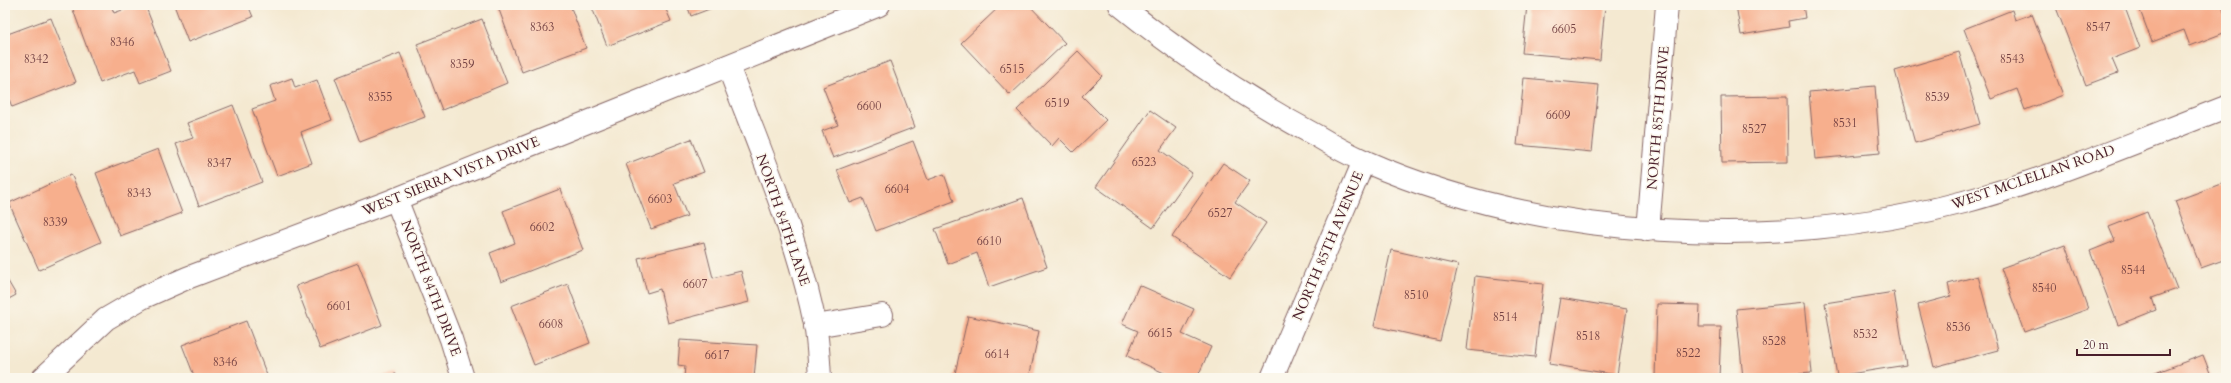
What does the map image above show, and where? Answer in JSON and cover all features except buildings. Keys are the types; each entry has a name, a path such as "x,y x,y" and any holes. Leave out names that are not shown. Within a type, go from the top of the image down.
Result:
{"street":[{"name":"WEST SIERRA VISTA DRIVE","path":"43,378 106,319 142,298 187,278 396,199 879,5"},
{"name":"NORTH 85TH AVENUE","path":"1120,5 1175,48 1265,109 1364,161 1272,378"},
{"name":"NORTH 85TH DRIVE","path":"1648,230 1667,5"},
{"name":"NORTH 84TH LANE","path":"728,66 786,218 803,271 815,326 820,378"},
{"name":"WEST MCLELLAN ROAD","path":"1364,161 1450,193 1524,211 1648,230 1751,232 1816,228 1884,219 1950,205 2054,172 2226,107"},
{"name":"NORTH 84TH DRIVE","path":"396,199 451,339 463,378"},
{"path":"815,326 882,315"}]}
